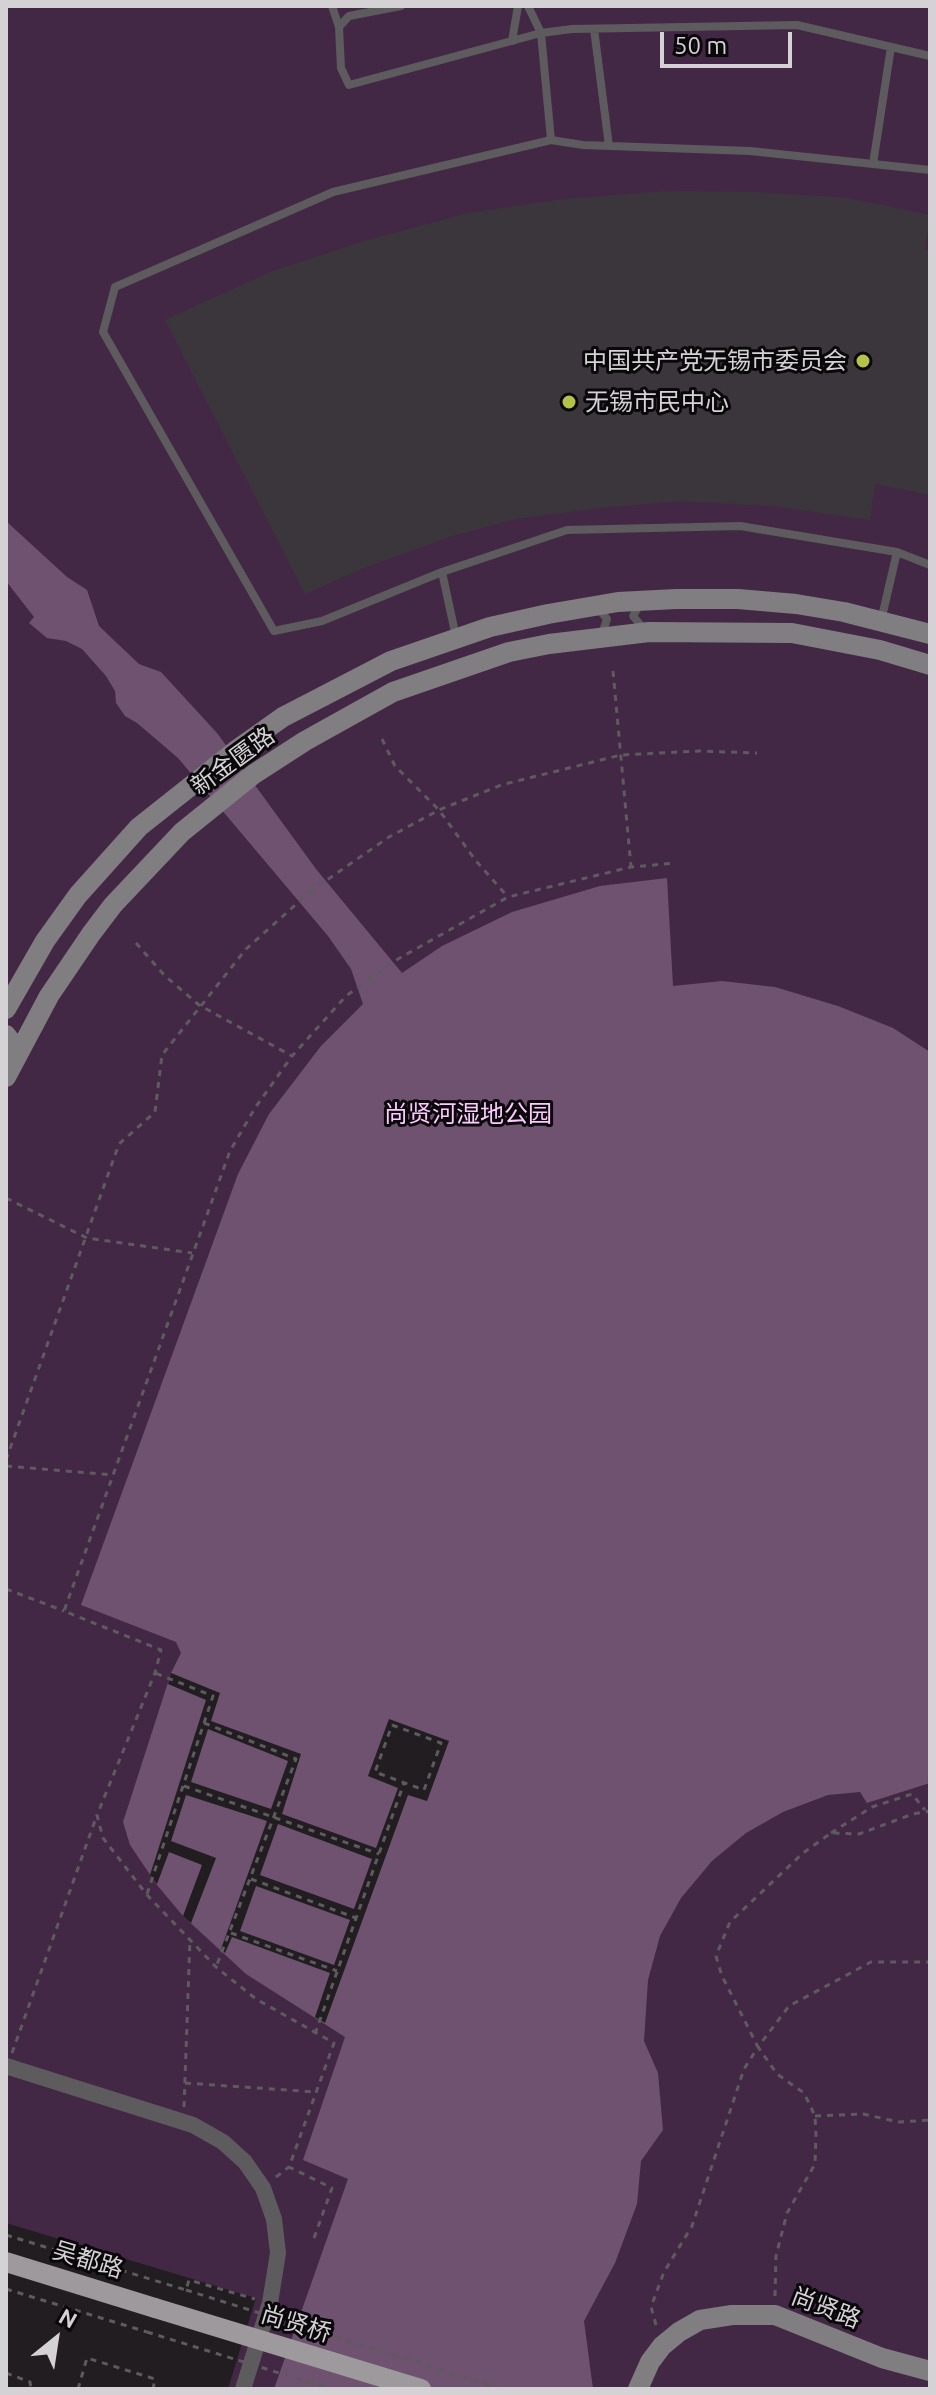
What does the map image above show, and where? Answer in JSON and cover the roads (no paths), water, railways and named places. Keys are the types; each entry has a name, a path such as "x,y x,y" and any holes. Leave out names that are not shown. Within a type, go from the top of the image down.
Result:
{"main road":[{"name":"吴都路","path":"6,2262 155,2308"},
{"name":"尚贤桥","path":"155,2308 421,2389"}],"street":[{"name":"新金匮路","path":"6,1009 45,941 78,895 139,827 283,717 391,661 490,627 593,606 645,600 738,599 796,604 930,634"},
{"name":"新金匮路","path":"6,1077 10,1046 113,905 182,832 254,774 305,741 393,692 509,652 649,632 792,633 880,650 930,665"},
{"path":"7,2066 184,2122 223,2142 245,2162 263,2188 274,2219 278,2253 270,2303 243,2389"},
{"name":"尚贤路","path":"639,2389 650,2362 662,2346 679,2332 700,2320 732,2315 775,2315 882,2358 930,2373"},
{"name":"尚贤路","path":"639,2389 661,2352 681,2334 702,2322 731,2318 774,2319 881,2360 930,2373"}],"lane":[{"path":"332,6 339,27 341,68 349,85 541,33 594,29 797,25 930,56"},
{"path":"339,27 349,16 401,6"},
{"path":"512,41 518,6"},
{"path":"528,6 541,33 551,140"},
{"path":"594,29 609,146"},
{"path":"873,164 891,47"},
{"path":"930,170 750,151 609,146 551,140 333,192 115,287 103,332 274,631 322,621 442,572 567,530 740,526 897,552 930,565"},
{"path":"881,621 897,552"},
{"path":"442,572 456,637"},
{"path":"645,600 633,616 649,632"},
{"path":"593,606 602,610 607,619 601,638"}],"place":[{"name":"中国共产党无锡市委员会","path":"863,361"},
{"name":"无锡市民中心","path":"569,402"}],"park label":[{"name":"尚贤河湿地公园","path":"468,1114"}]}
